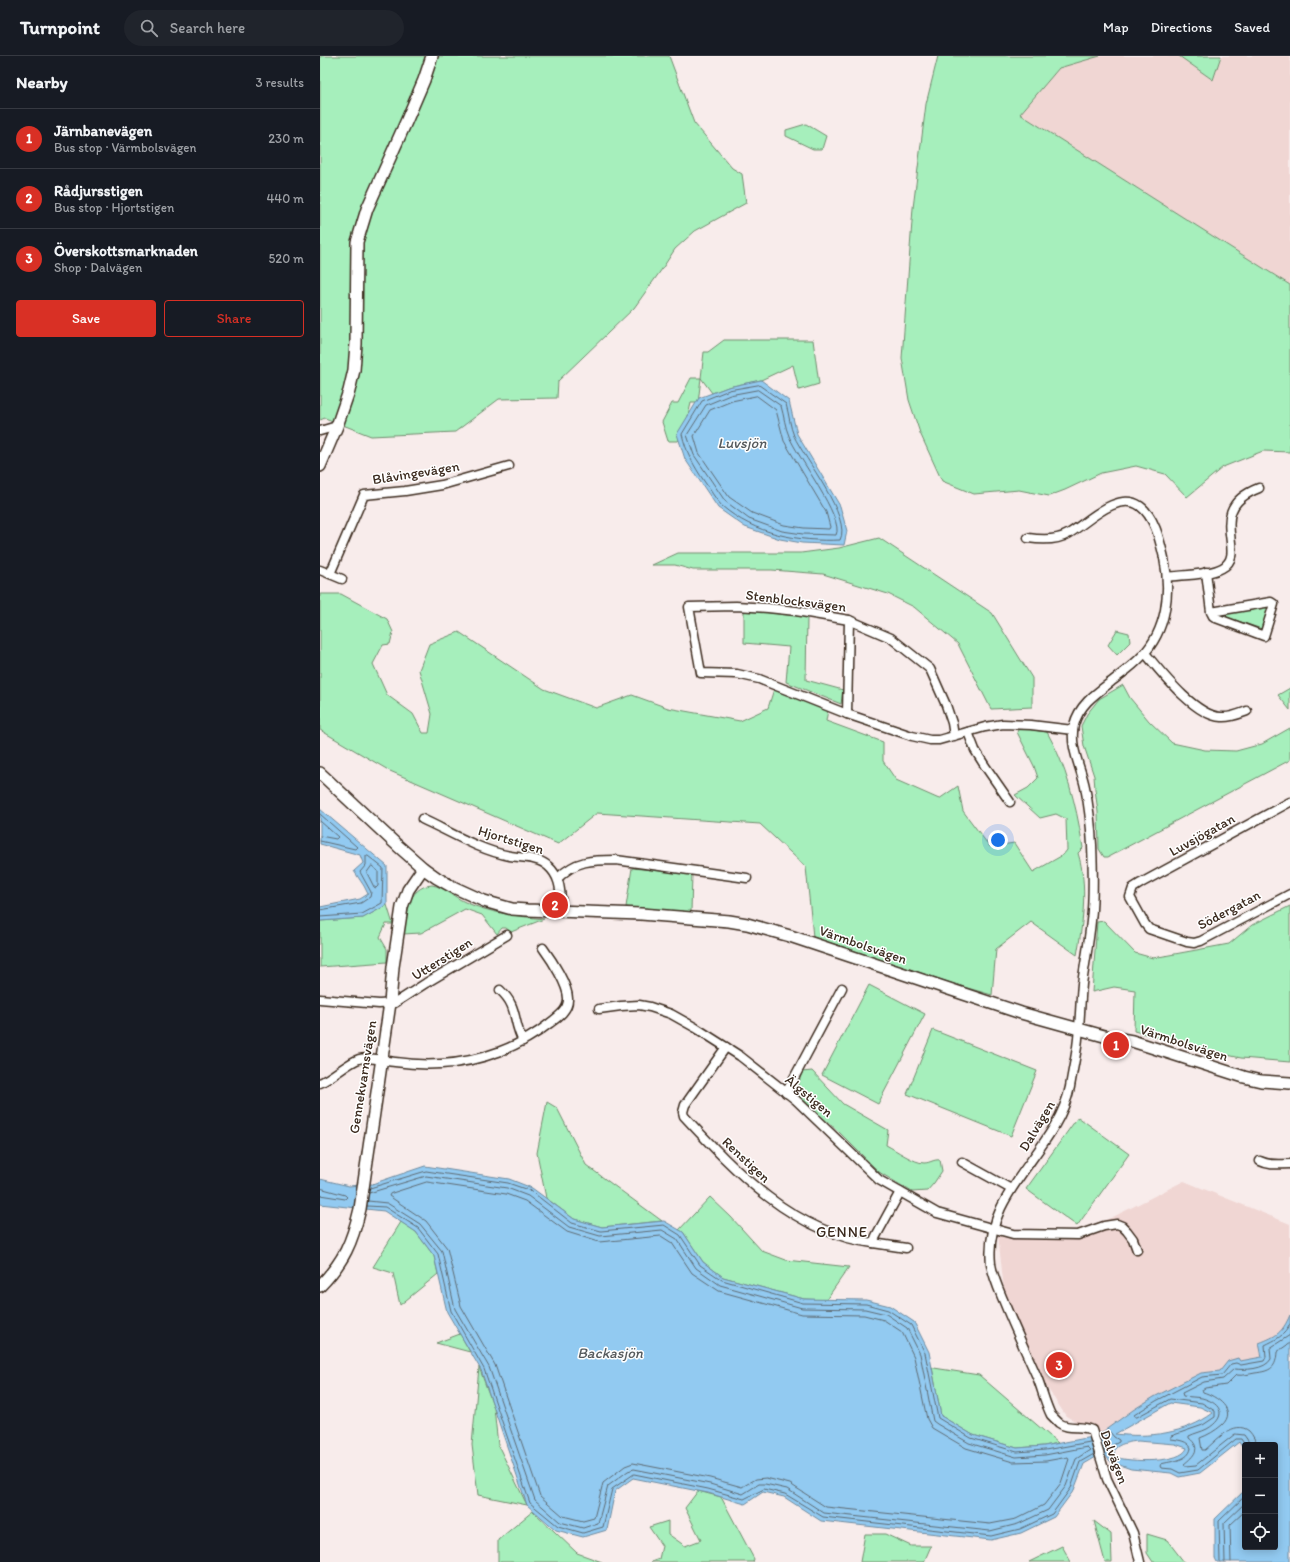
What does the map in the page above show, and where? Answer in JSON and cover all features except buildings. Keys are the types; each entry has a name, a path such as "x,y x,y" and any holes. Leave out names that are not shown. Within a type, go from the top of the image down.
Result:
{"street":[{"path":"320,466 337,426 349,391 355,362 357,242 360,229 367,209 424,80 432,56"},
{"path":"320,431 337,426"},
{"name":"Blåvingevägen","path":"330,574 364,495 405,491 442,485 509,466"},
{"path":"1167,577 1206,572 1221,569 1226,566 1230,560 1232,549 1229,518 1231,511 1238,501 1249,492 1259,488"},
{"path":"1028,538 1049,539 1067,535 1105,509 1120,503 1131,503 1140,506 1147,514 1153,523 1161,546 1167,577 1167,593 1164,615 1160,627 1145,653 1085,704 1076,718 1073,730"},
{"path":"320,570 342,579"},
{"path":"1206,572 1211,612 1216,618 1264,636 1274,604 1271,602 1211,612"},
{"name":"Stenblocksvägen","path":"954,736 952,723 946,704 930,668 891,638 849,620 768,608 736,606 689,607 701,673 737,674 759,679 847,714 923,738 939,740 954,736 985,727 1003,724 1031,725 1073,730"},
{"path":"847,714 849,620"},
{"path":"1145,653 1179,691 1204,712 1212,716 1227,717 1247,710"},
{"name":"Dalvägen","path":"1073,730 1074,750 1086,790 1092,847 1091,920 1082,988 1078,1046 1069,1090 1062,1114 1002,1203 994,1228 991,1264 996,1284 1038,1379 1051,1414 1060,1424 1065,1427 1088,1428 1092,1430 1107,1479 1133,1533 1140,1562"},
{"path":"968,732 978,755 1010,802"},
{"name":"Värmbolsvägen","path":"320,773 423,868 452,886 484,901 512,909 655,915 729,921 747,924 790,936 980,1000 1079,1029 1154,1048 1244,1077 1261,1081 1290,1083"},
{"name":"Luvsjögatan","path":"1131,894 1133,888 1141,883 1290,802"},
{"name":"Hjortstigen","path":"422,819 468,841 498,853 542,862 548,866 558,878"},
{"path":"562,911 558,878 571,867 590,861 616,860 747,878"},
{"name":"Gennekvarnsvägen","path":"320,1286 342,1260 354,1235 360,1209 390,1004 393,967 402,907 408,890 423,868"},
{"name":"Södergatan","path":"1131,894 1133,903 1149,929 1173,938 1194,943 1290,894"},
{"name":"Utterstigen","path":"390,1004 399,1002 426,983 507,936"},
{"path":"320,1083 328,1080 358,1059 441,1064 493,1054 523,1041 539,1032 559,1017 567,1005 567,993 550,958 543,948"},
{"path":"786,1092 842,988"},
{"path":"500,990 508,997 512,1004 520,1036 523,1041"},
{"path":"320,999 390,1004"},
{"name":"Älgstigen","path":"599,1009 639,1006 660,1010 696,1028 726,1047 786,1092 816,1118 879,1180 937,1213 994,1228"},
{"name":"Renstigen","path":"726,1047 685,1105 683,1112 684,1116 735,1170 782,1208 807,1222 846,1238 906,1248"},
{"path":"1260,1160 1266,1164 1273,1165 1290,1164"},
{"path":"962,1162 1011,1189"},
{"path":"873,1243 900,1192"},
{"path":"994,1228 1013,1234 1069,1236 1087,1233 1104,1226 1117,1224 1122,1226 1127,1231 1133,1239 1137,1250"}],"shaded area":[{"path":"1100,56 1179,56 1213,80 1221,56 1290,56 1290,285 1020,114 1059,68"},
{"path":"1184,1181 1290,1224 1290,1315 1284,1329 1272,1338 1259,1343 1262,1357 1240,1361 1220,1371 1201,1373 1133,1410 1097,1436 1096,1433 1066,1416 1040,1377 1004,1290 998,1235 1078,1231 1113,1217"}],"green space":[{"path":"320,56 669,56 694,123 732,168 742,174 746,203 695,231 675,249 634,308 558,381 557,398 499,399 455,432 371,436 325,418 320,420"},
{"path":"938,56 1100,56 1059,68 1020,114 1290,285 1290,452 1263,451 1223,467 1187,497 1165,474 1136,466 1101,473 1049,496 1019,490 974,494 942,481 920,433 909,400 902,358 913,208 926,104"},
{"path":"1179,56 1221,56 1213,80"},
{"path":"806,124 826,136 822,149 813,149 786,136 786,130"},
{"path":"724,340 813,340 819,384 799,390 793,365 761,380 728,387 712,393 701,378 704,352 708,352"},
{"path":"691,378 701,378 698,403 691,403 688,416 688,428 678,441 668,441 662,422 672,403 678,403"},
{"path":"879,538 992,613 1032,678 1032,707 991,709 958,644 914,607 888,594 823,574 772,570 693,570 675,565 652,565 678,553 801,553 839,548"},
{"path":"320,594 341,594 387,619 393,632 390,644 383,645 373,664 387,695 413,714 423,733 429,733 432,714 419,670 429,644 459,632 544,689 596,708 632,695 668,708 740,721 768,708 774,689 828,710 826,721 883,742 883,761 896,780 939,799 958,786 963,811 990,847 1014,843 1033,872 1063,855 1067,850 1066,819 1056,814 1040,818 1015,795 1028,788 1038,778 1034,766 1017,732 1019,728 1047,732 1065,771 1077,813 1083,848 1078,853 1083,878 1084,904 1077,955 1031,922 996,949 992,995 957,985 813,937 806,867 760,824 597,813 558,844 390,771 320,730"},
{"path":"1267,607 1269,610 1262,629 1220,615"},
{"path":"744,610 807,617 806,680 843,690 841,704 786,682 789,647 744,643"},
{"path":"1117,630 1129,633 1130,642 1117,655 1108,645"},
{"path":"1123,685 1130,698 1149,721 1172,743 1205,750 1236,751 1262,744 1290,728 1290,760 1108,857 1104,857 1099,849 1098,812 1094,776 1084,746 1081,726 1087,714 1099,699"},
{"path":"1290,688 1290,710 1278,695"},
{"path":"632,868 692,874 691,912 626,907"},
{"path":"432,885 441,888 474,906 513,915 544,919 511,932 506,928 502,928 497,934 482,915 465,909 421,933 403,934 409,903 413,896 417,891"},
{"path":"387,905 393,924 386,924 380,937 387,949 387,962 320,967 320,921 363,918"},
{"path":"1290,906 1290,1062 1241,1058 1195,1048 1134,1031 1135,990 1114,987 1092,992 1097,922 1104,921 1135,953 1153,958 1229,944 1252,925"},
{"path":"869,985 925,1014 878,1104 822,1075"},
{"path":"933,1030 1037,1071 1011,1136 907,1094"},
{"path":"812,1071 843,1104 888,1130 886,1145 910,1159 920,1162 926,1163 940,1160 942,1171 927,1191 912,1192 879,1172 839,1132 801,1098 797,1089 802,1072"},
{"path":"547,1102 557,1108 586,1165 662,1221 602,1227 574,1219 546,1198 537,1153"},
{"path":"1078,1117 1129,1154 1077,1226 1026,1189"},
{"path":"710,1197 731,1217 762,1251 786,1260 849,1267 826,1300 804,1299 723,1277 703,1262 683,1232 679,1230"},
{"path":"401,1222 416,1232 434,1256 438,1274 400,1305 393,1273 373,1267"},
{"path":"460,1334 470,1352 436,1343"},
{"path":"479,1367 494,1408 498,1445 527,1505 478,1495 472,1445"},
{"path":"932,1367 979,1375 1058,1443 1044,1446 1017,1448 973,1435 941,1416"},
{"path":"698,1491 721,1497 754,1559 753,1562 651,1562 659,1559 662,1546 649,1527 668,1521 668,1534 685,1546 701,1540 685,1508"},
{"path":"533,1511 577,1553 602,1562 498,1562 498,1540"},
{"path":"1094,1521 1111,1534 1112,1562 1105,1562"},
{"path":"865,1534 885,1534 911,1546 931,1546 924,1562 860,1562"},
{"path":"1147,1534 1167,1540 1184,1562 1153,1562 1147,1553"},
{"path":"1062,1546 1071,1562 1029,1562"}],"water":[{"name":"Luvsjön","path":"761,380 789,401 797,434 840,506 847,531 844,545 802,543 780,539 745,527 718,508 685,459 677,434 699,398 728,387"},
{"path":"320,809 387,866 387,905 363,918 320,921 320,907 360,899 368,894 354,871 363,863 360,855 320,844"},
{"name":"Backasjön","path":"425,1166 509,1179 532,1188 574,1219 602,1227 664,1221 683,1232 703,1262 723,1277 804,1299 866,1300 890,1306 914,1322 929,1352 941,1416 973,1435 1017,1448 1044,1446 1097,1436 1154,1397 1201,1373 1220,1371 1228,1361 1238,1358 1240,1361 1262,1357 1259,1343 1275,1336 1284,1326 1290,1315 1290,1562 1217,1562 1215,1558 1215,1519 1242,1493 1242,1550 1278,1550 1278,1442 1242,1442 1242,1447 1239,1442 1200,1473 1179,1477 1171,1473 1131,1469 1111,1462 1103,1453 1084,1464 1074,1490 1054,1517 1021,1533 991,1540 821,1521 784,1497 763,1492 745,1504 708,1493 633,1478 615,1491 607,1530 583,1537 556,1530 527,1505 481,1370 447,1312 434,1256 416,1232 384,1211 320,1204 320,1179 349,1186 372,1184","holes":["1170,1403 1200,1407 1213,1413 1191,1426 1153,1435 1115,1434","1138,1441 1175,1444 1187,1448 1183,1453 1175,1457 1142,1461 1115,1457 1114,1450 1125,1443"]}],"place":[{"name":"Rådjursstigen","path":"555,905"},
{"name":"Järnbanevägen","path":"1116,1045"},
{"name":"Överskottsmarknaden","path":"1059,1365"}],"district":[{"name":"GENNE","path":"842,1232"}]}
